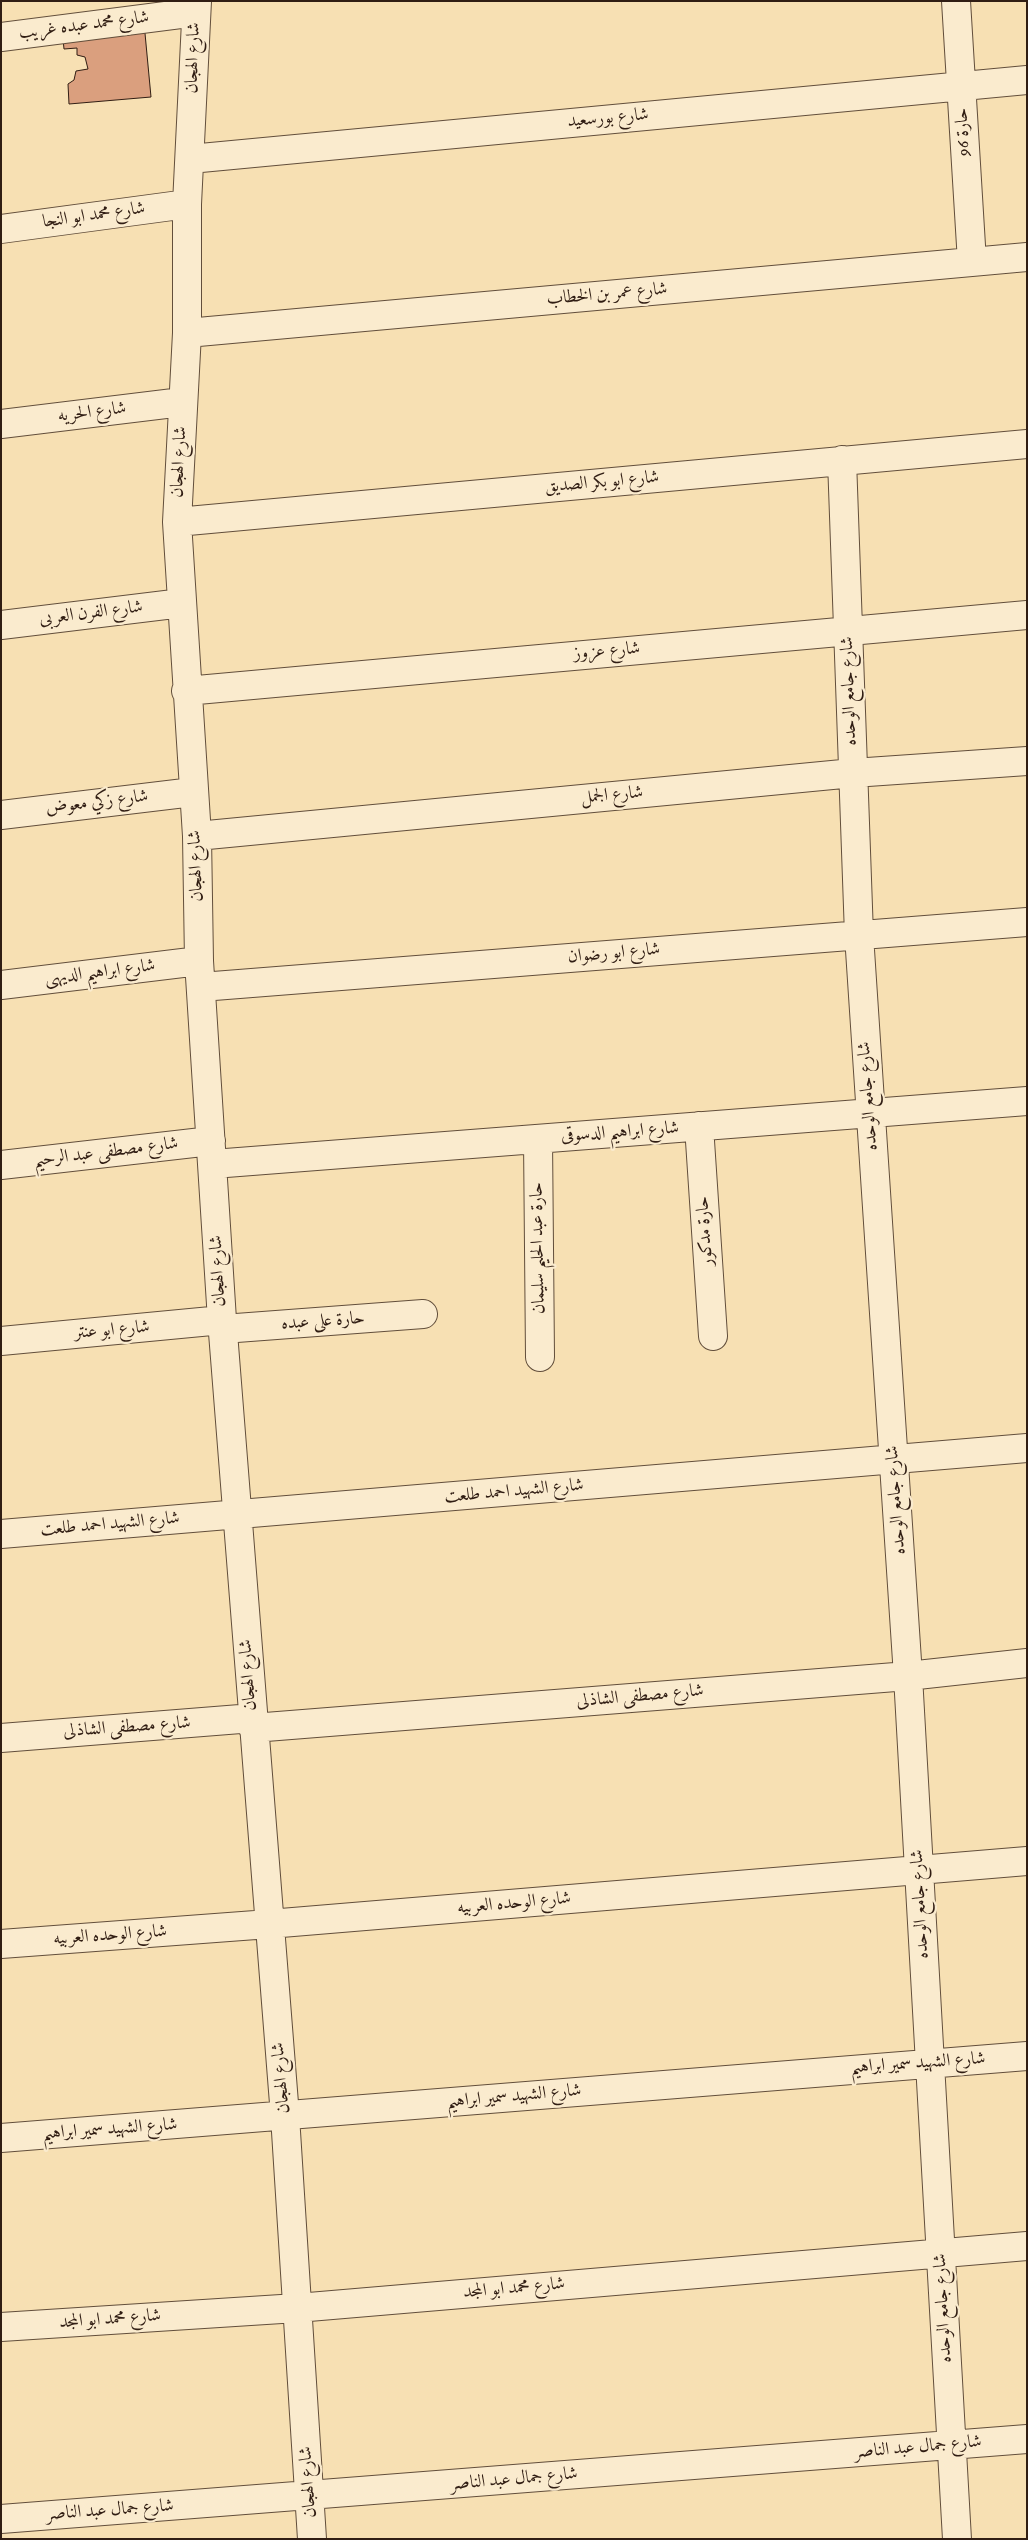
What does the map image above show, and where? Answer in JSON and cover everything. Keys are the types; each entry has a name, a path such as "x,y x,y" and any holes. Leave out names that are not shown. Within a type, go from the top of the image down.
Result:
{"street":[{"name":"حارة 96","path":"956,1 972,262"},
{"name":"شارع محمد عبده غريب","path":"1,37 196,7"},
{"name":"شارع الهجان","path":"196,7 187,204 186,333 177,522 186,691 197,836 200,974 222,1325 268,1924 285,2116 312,2539"},
{"name":"شارع بورسعيد","path":"190,159 1027,80"},
{"name":"شارع محمد ابو النجا","path":"1,228 187,204"},
{"name":"شارع عمر بن الخطاب","path":"186,333 1027,257"},
{"name":"شارع الحريه","path":"1,424 182,402"},
{"name":"شارع ابو بكر الصديق","path":"177,522 1027,444"},
{"name":"شارع جامع الوحده","path":"842,460 859,935 908,1676 956,2539"},
{"name":"شارع الفرن العربى","path":"1,625 182,604"},
{"name":"شارع عزوز","path":"186,691 1027,615"},
{"name":"شارع الجمل","path":"197,836 853,773 1027,761"},
{"name":"شارع زكي معوض","path":"1,815 193,792"},
{"name":"شارع ابو رضوان","path":"200,974 859,935 1027,922"},
{"name":"شارع ابراهيم الديهى","path":"1,985 200,974"},
{"name":"شارع ابراهيم الدسوقى","path":"212,1153 538,1139 1027,1101"},
{"name":"حارة مدكور","path":"699,1126 713,1336"},
{"name":"حارة عبد الحليم سليمان","path":"538,1139 540,1357"},
{"name":"شارع مصطفى عبد الرحيم","path":"1,1165 212,1153"},
{"name":"حارة على عبده","path":"222,1325 423,1314"},
{"name":"شارع ابو عنتر","path":"1,1341 222,1325"},
{"name":"شارع الشهيد احمد طلعت","path":"1,1534 894,1461 1027,1448"},
{"name":"شارع مصطفى الشاذلى","path":"1,1738 253,1723 908,1676 1027,1663"},
{"name":"شارع الوحده العربيه","path":"1,1944 268,1924 1027,1861"},
{"name":"شارع الشهيد سمير ابراهيم","path":"1,2138 929,2062 1027,2056"},
{"name":"شارع محمد ابو المجد","path":"1,2328 297,2308 1027,2246"},
{"name":"شارع جمال عبد الناصر","path":"1,2519 1027,2439"}],"building":[{"path":"143,12 151,97 69,104 68,84 74,80 76,71 88,69 85,57 77,55 77,48 64,49 61,19"}]}
